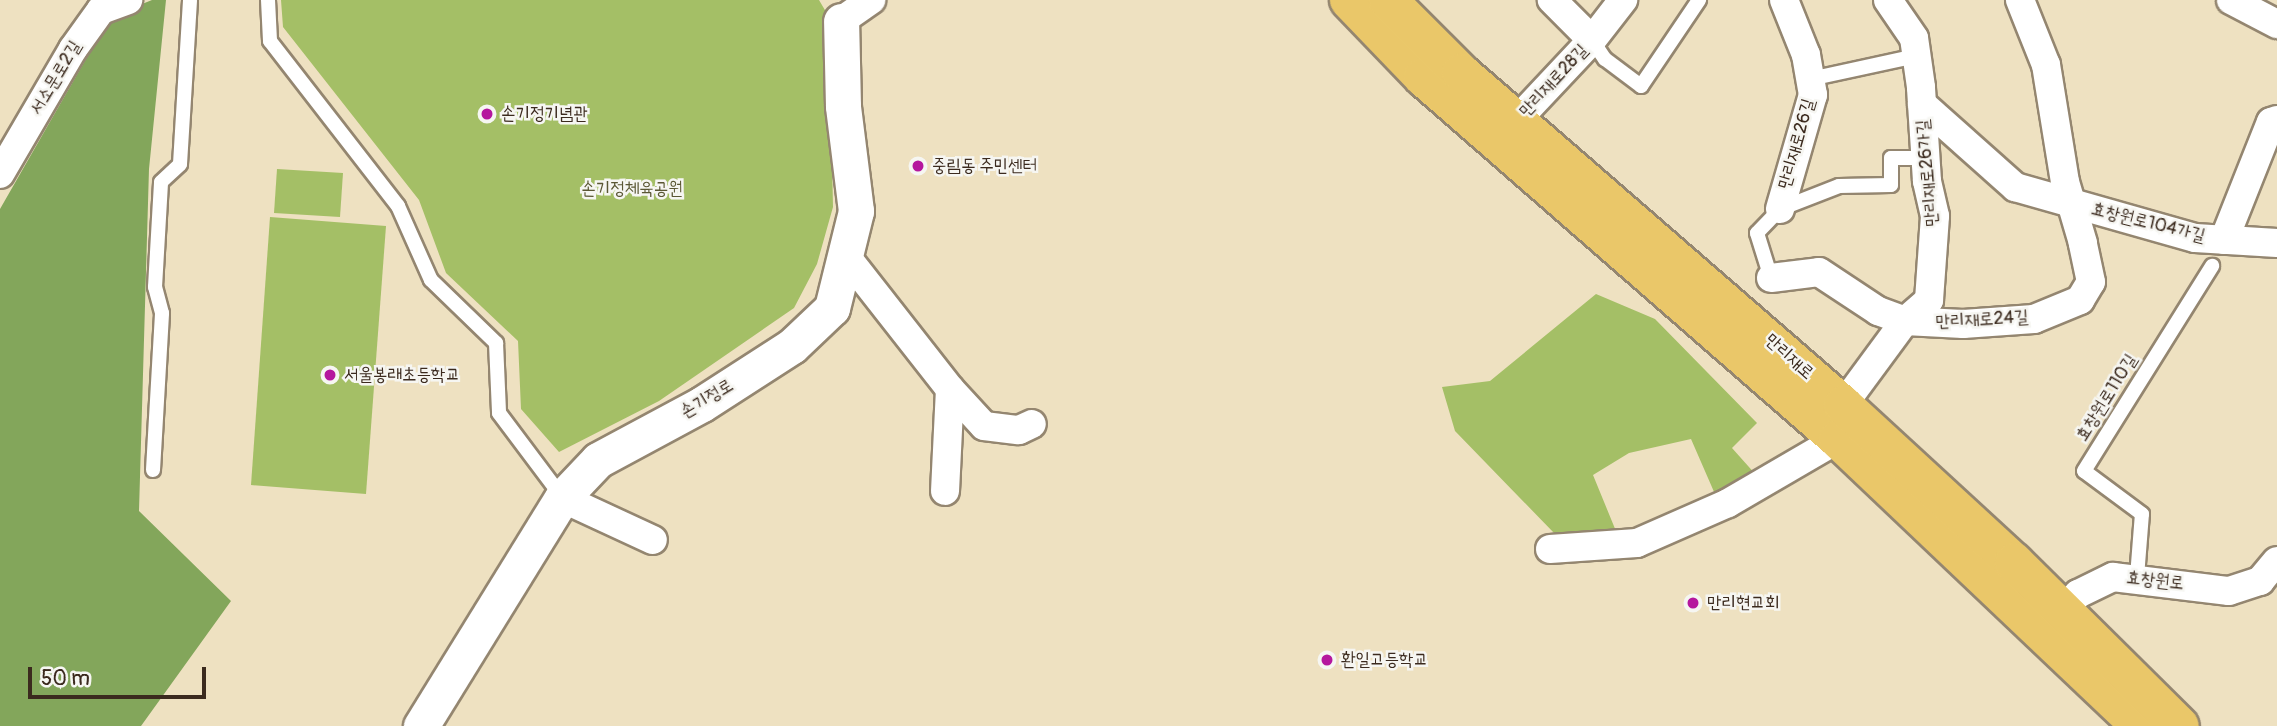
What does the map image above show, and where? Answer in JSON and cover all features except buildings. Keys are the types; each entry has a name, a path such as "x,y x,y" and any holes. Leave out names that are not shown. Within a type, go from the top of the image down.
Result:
{"main road":[{"name":"만리재로","path":"1349,0 1423,77 1840,422"},
{"name":"만리재로","path":"1388,0 2053,622 2180,726"},
{"name":"만리재로","path":"2053,622 2140,726"}],"street":[{"name":"서소문로2길","path":"0,174 73,49 101,10 128,0"},
{"path":"840,10 872,0"},
{"name":"만리재로28길","path":"1552,0 1592,40"},
{"name":"만리재로28길","path":"1516,121 1592,40 1623,0"},
{"name":"만리재로26길","path":"1780,209 1813,95 1806,55 1784,0"},
{"name":"만리재로26가길","path":"1888,0 1914,38 1925,158 1935,216 1929,300 1905,321"},
{"name":"만리재로24길","path":"1771,278 1819,272 1878,311 1905,321 1963,324 2034,319 2080,300 2091,282 2068,193 2046,65 2020,0"},
{"path":"2231,0 2277,24"},
{"name":"손기정로","path":"427,724 562,498 598,460 702,404 792,346 832,308 856,211 843,106 840,10"},
{"path":"1922,104 2015,187 2068,193"},
{"name":"효창원로104가길","path":"2224,240 2272,122 2277,120"},
{"name":"효창원로104가길","path":"2068,193 2195,238 2277,243"},
{"path":"845,255 950,389 984,426 1009,430 1032,424"},
{"path":"1550,548 1637,543 1728,503 1840,422 1905,321"},
{"path":"945,491 950,389"},
{"path":"562,498 653,540"},
{"name":"효창원로","path":"2053,622 2078,594 2113,577 2137,577 2229,591 2260,581 2277,561"}],"lane":[{"path":"153,470 162,313 155,286 161,182 180,164 190,0"},
{"path":"268,0 270,41 398,206 431,281 496,343 499,413 562,498"},
{"path":"1592,40 1605,59 1641,86 1699,0"},
{"path":"1810,79 1916,57"},
{"name":"만리재로26길","path":"1771,278 1757,233 1780,209 1839,186 1891,185 1891,158 1925,158"},
{"name":"효창원로110길","path":"2137,577 2142,514 2084,471 2212,266"}],"green space":[{"path":"152,0 166,0 149,169 139,511 231,601 141,726 0,726 0,209 110,17"},
{"name":"손기정체육공원","path":"281,0 819,0 829,17 833,207 817,264 794,308 659,401 559,452 521,409 518,341 446,273 419,200 283,27"},
{"path":"277,169 343,173 340,217 274,213"},
{"path":"270,217 386,226 366,494 251,485"},
{"path":"1596,294 1655,319 1757,423 1732,448 1757,476 1718,501 1691,439 1629,453 1593,475 1618,536 1555,534 1455,431 1442,387 1490,381"}],"place":[{"name":"손기정기념관","path":"487,114"},
{"name":"중림동 주민센터","path":"918,166"},
{"name":"서울봉래초등학교","path":"330,375"},
{"name":"만리현교회","path":"1693,603"},
{"name":"환일고등학교","path":"1327,660"}]}
